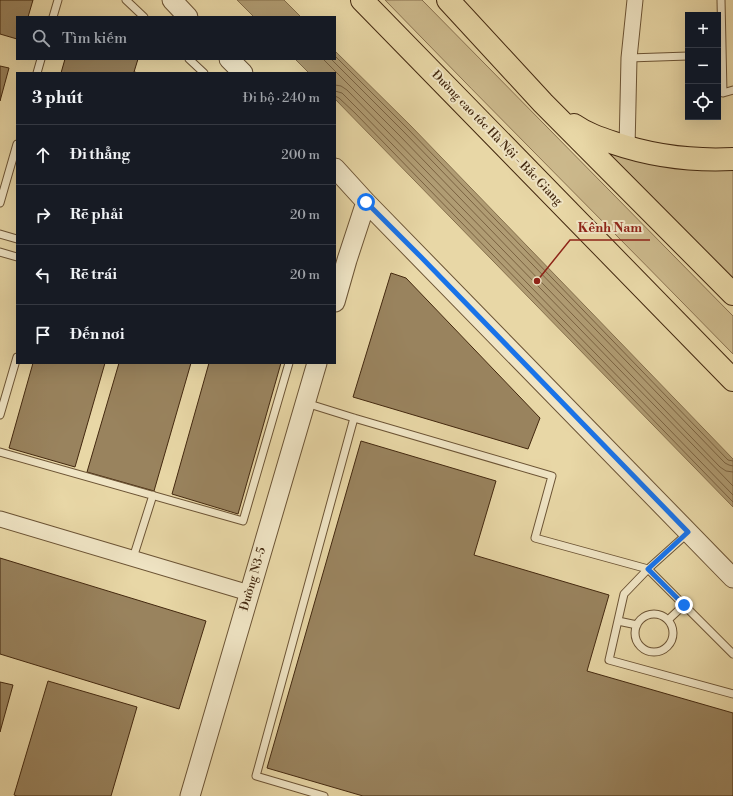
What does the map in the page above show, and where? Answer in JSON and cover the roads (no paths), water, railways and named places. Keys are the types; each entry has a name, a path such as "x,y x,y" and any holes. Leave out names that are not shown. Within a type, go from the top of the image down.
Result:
{"highway":[{"name":"Đường cao tốc Hà Nội - Bắc Giang","path":"362,0 733,380"},
{"path":"448,0 543,103 733,294"},
{"path":"543,103 592,136 627,148 685,159 733,159"}],"street":[{"path":"172,0 187,16"},
{"path":"627,148 629,58 635,0"},
{"path":"230,60 242,72"},
{"path":"336,169 366,202 733,578"},
{"path":"336,298 366,202"},
{"name":"Đường N3-5","path":"190,796 317,364"},
{"path":"0,519 249,593"}],"lane":[{"path":"53,16 58,0"},
{"path":"126,0 143,16"},
{"path":"720,48 721,0"},
{"path":"629,58 685,56"},
{"path":"37,72 41,60"},
{"path":"190,60 203,72"},
{"path":"721,67 723,93 733,90"},
{"path":"0,203 2,186 16,147"},
{"path":"0,234 16,239"},
{"path":"0,252 16,257"},
{"path":"0,415 16,360"},
{"path":"0,452 244,521 289,364"},
{"path":"305,403 552,476 535,538 648,569 733,654"},
{"path":"324,796 256,776 354,418"},
{"path":"133,558 153,495"},
{"path":"688,532 648,569 624,594 609,660 733,694"},
{"path":"668,620 684,605"},
{"path":"652,614 658,614 668,620 673,630 673,636 668,646 659,652 654,652 642,648 638,644 635,638 635,631 640,620 652,614"},
{"path":"618,621 637,625"}],"water":[{"path":"237,0 284,0 300,16 253,16"},
{"path":"336,52 411,126 733,459 733,507 336,100 336,72 308,72 296,60 336,60"}],"place":[{"name":"Kênh Nam","path":"537,281"}]}
